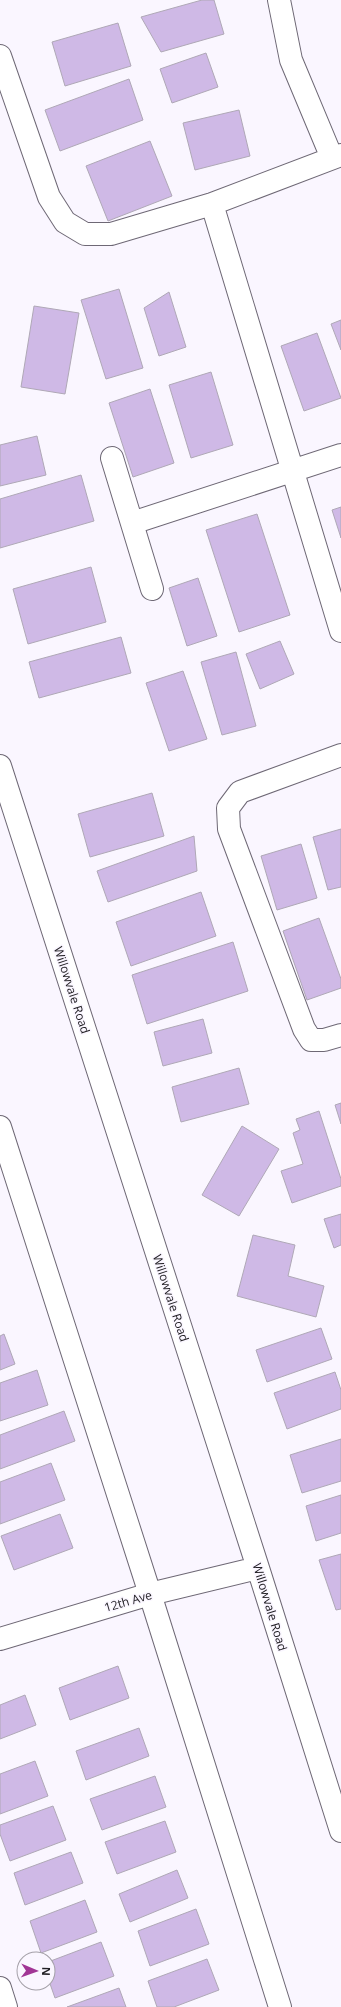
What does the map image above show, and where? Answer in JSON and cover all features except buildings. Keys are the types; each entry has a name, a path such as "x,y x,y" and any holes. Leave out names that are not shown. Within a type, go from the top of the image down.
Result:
{"street":[{"path":"0,56 49,197 65,222 85,234 111,234 212,204 336,157 291,60 279,0"},
{"path":"212,204 341,631"},
{"path":"132,523 341,455"},
{"path":"112,458 152,589"},
{"path":"341,756 240,792 228,808 229,829 304,1029 311,1040 324,1040 341,1036"},
{"name":"Willowvale Road","path":"0,766 341,1831"},
{"path":"0,1127 150,1594 280,2007"},
{"name":"12th Ave","path":"0,1639 150,1594 258,1568"},
{"path":"0,1988 6,2007"}]}
